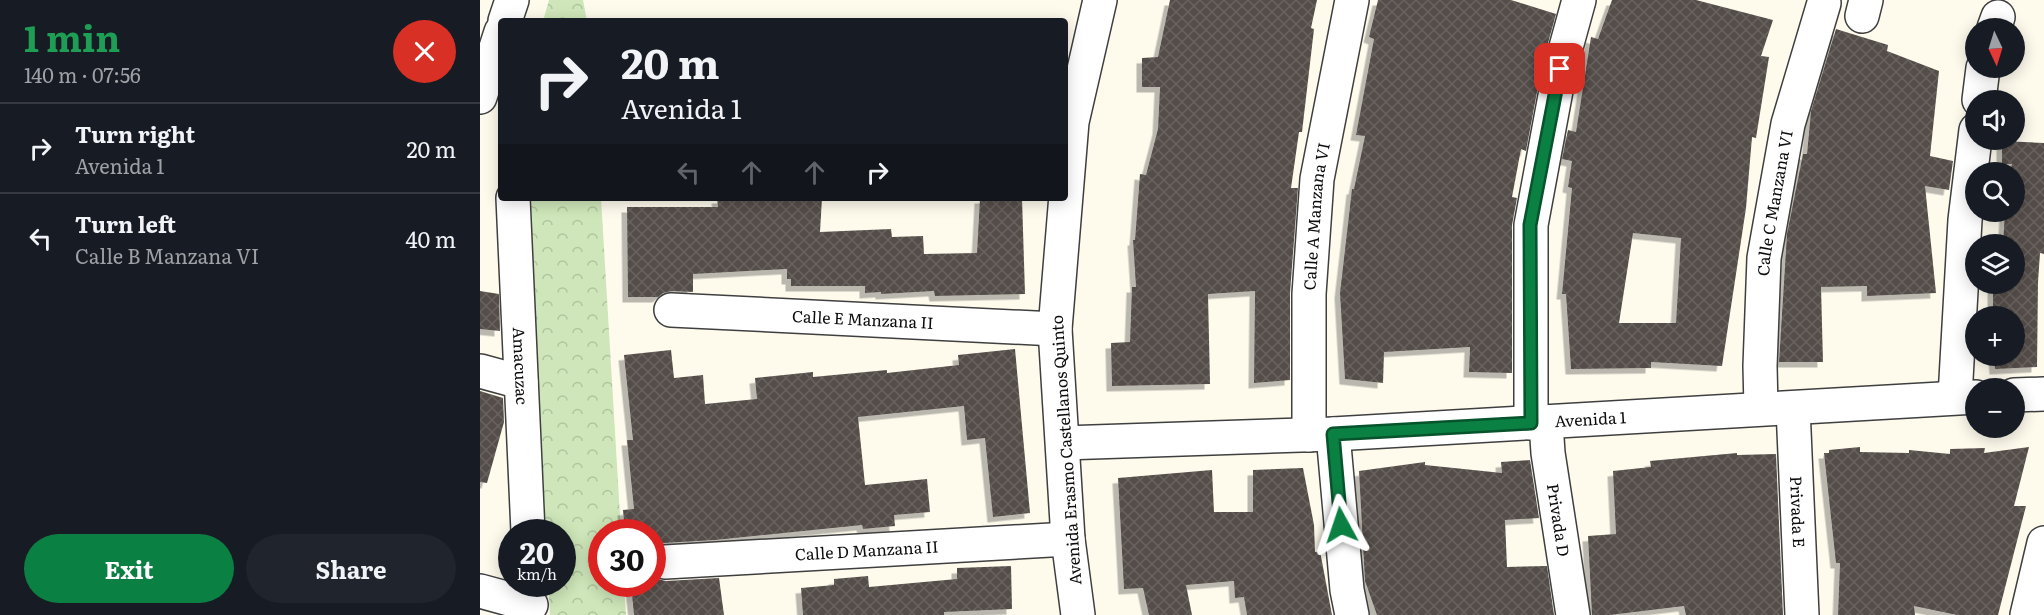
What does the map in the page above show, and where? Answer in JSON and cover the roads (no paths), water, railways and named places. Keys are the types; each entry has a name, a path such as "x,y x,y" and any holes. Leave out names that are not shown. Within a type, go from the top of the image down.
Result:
{"street":[{"path":"506,18 512,0"},
{"name":"Avenida Erasmo Castellanos Quinto","path":"1068,122 1100,0"},
{"name":"Calle A Manzana VI","path":"1352,0 1317,179 1309,294 1321,434 1352,615"},
{"name":"Privada D","path":"1573,615 1548,453 1538,423 1530,225 1560,69 1579,0"},
{"name":"Calle C Manzana VI","path":"1777,408 1760,366 1764,258 1788,124 1824,3"},
{"path":"480,97 498,41"},
{"path":"1965,378 1965,220 1974,150"},
{"name":"Amacuzac","path":"513,201 527,519"},
{"name":"Avenida Erasmo Castellanos Quinto","path":"1063,201 1055,329 1068,539 1078,615"},
{"name":"Calle E Manzana II","path":"671,309 1055,329"},
{"path":"480,371 521,382"},
{"path":"2025,395 2044,394"},
{"name":"Avenida 1","path":"1063,443 1321,434 1538,423 1965,397"},
{"name":"Privada E","path":"1777,408 1802,615"},
{"name":"Calle D Manzana II","path":"666,562 1068,539"},
{"path":"2027,615 2044,543"},
{"path":"480,591 531,601"}]}
